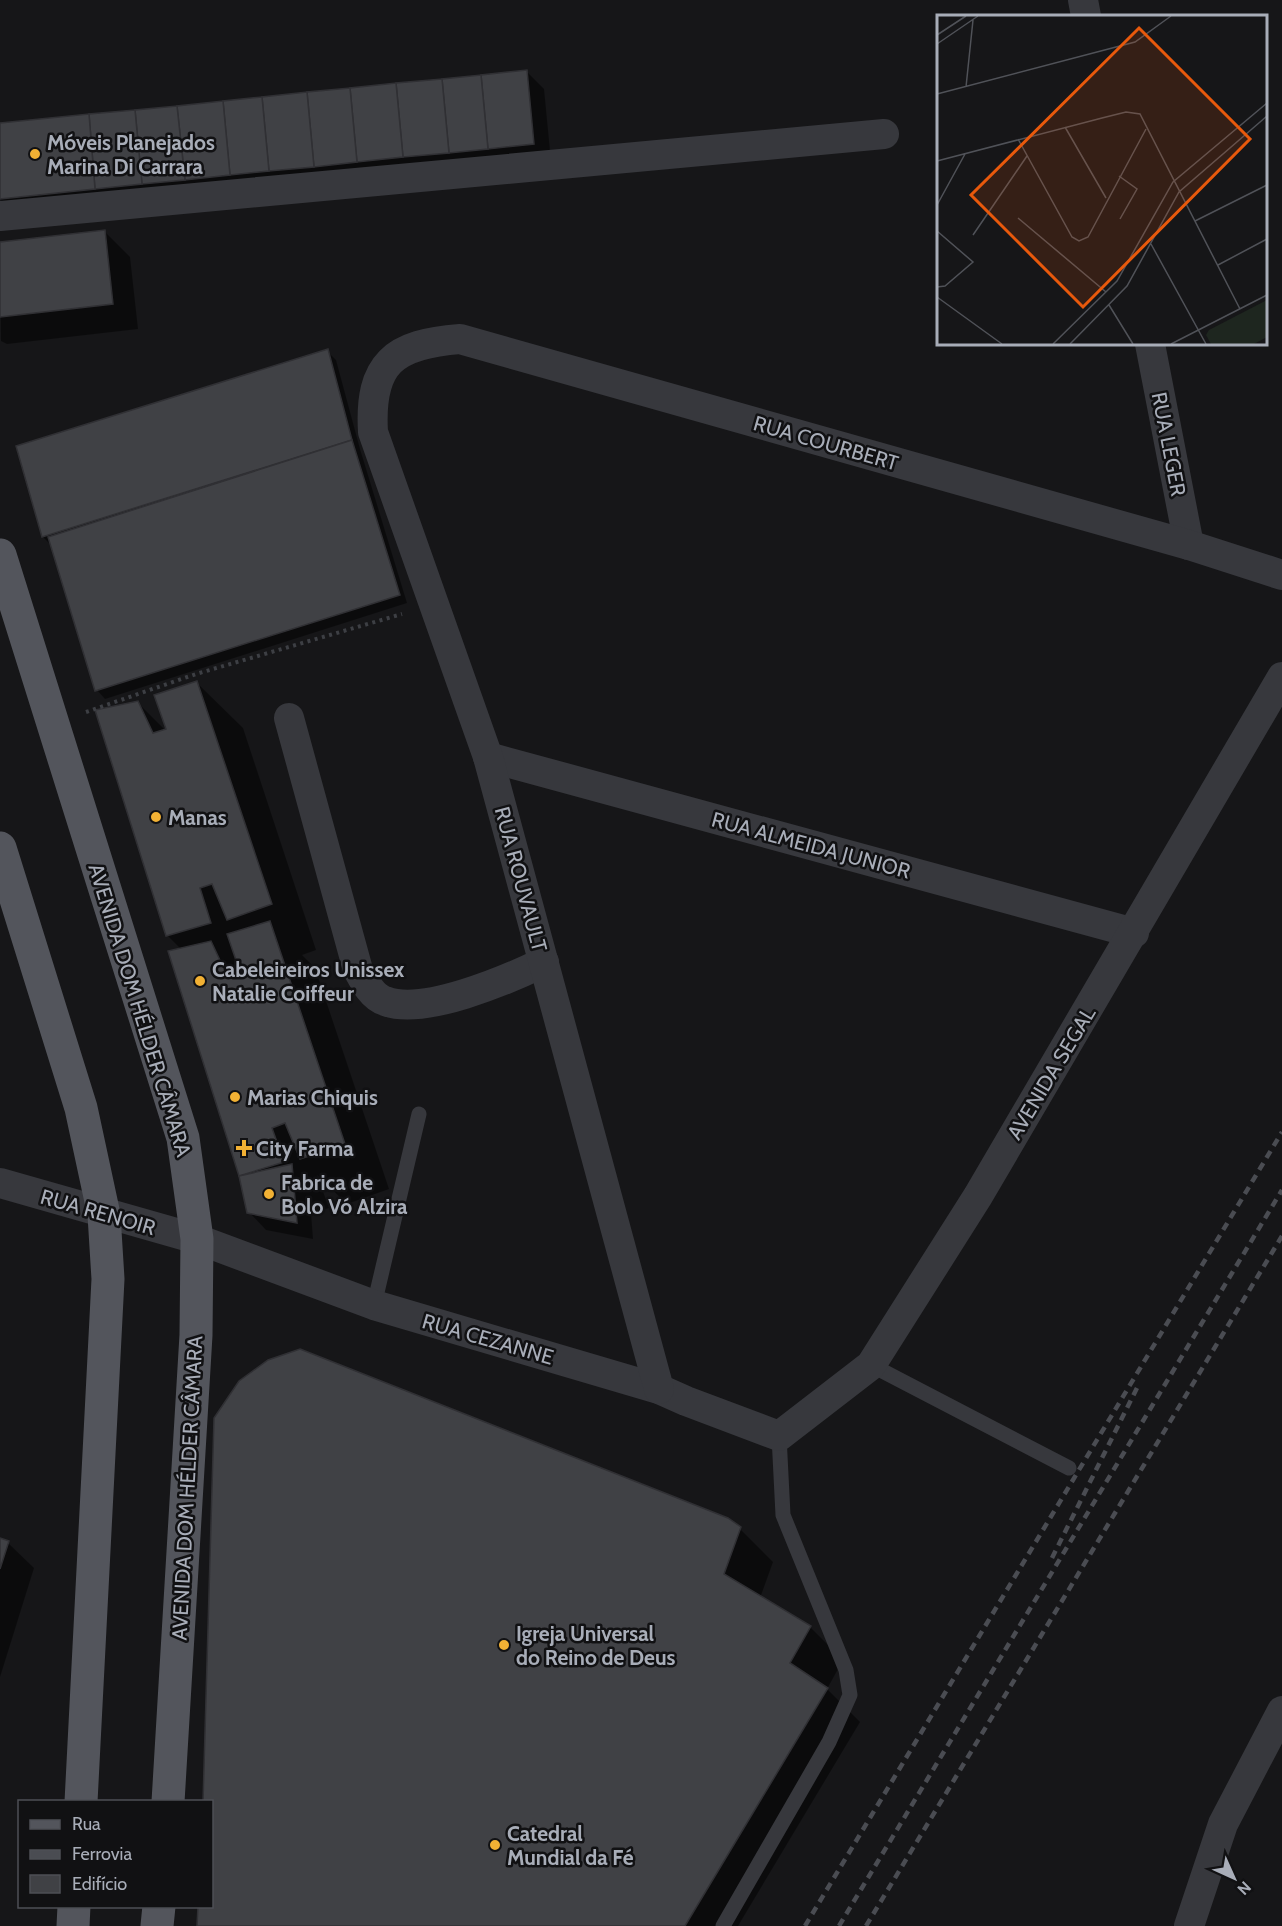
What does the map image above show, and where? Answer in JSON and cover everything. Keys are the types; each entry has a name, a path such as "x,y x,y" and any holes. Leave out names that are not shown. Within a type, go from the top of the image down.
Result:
{"main road":[{"name":"AVENIDA DOM HÉLDER CÂMARA","path":"0,555 51,724 183,1137 197,1239 194,1384 168,1800"},
{"path":"0,848 81,1108 104,1215 107,1290 81,1800"},
{"path":"73,1926 74,1908"},
{"path":"157,1926 159,1908"}],"street":[{"path":"1083,0 1086,15"},
{"path":"0,216 884,134"},
{"name":"RUA COURBERT","path":"379,377 395,356 429,342 460,339 1189,545 1282,575"},
{"name":"RUA LEGER","path":"1150,345 1189,545"},
{"name":"RUA ROUVAULT","path":"379,377 372,402 374,432 488,757 659,1389"},
{"name":"AVENIDA SEGAL","path":"779,1436 871,1365 978,1196 1282,677"},
{"path":"289,718 358,970 369,988 383,1001 394,1004 405,1006 433,1003 518,974 544,962"},
{"name":"RUA ALMEIDA JUNIOR","path":"488,757 1134,933"},
{"name":"RUA RENOIR","path":"0,1183 104,1215 197,1239"},
{"name":"RUA CEZANNE","path":"197,1239 374,1305 659,1389 779,1436"},
{"path":"1189,1926 1223,1824 1282,1711"}],"lane":[{"path":"374,1305 419,1114"},
{"path":"871,1365 1069,1468"},
{"path":"723,1926 809,1779 850,1695 846,1670 783,1515 779,1436"}],"path":[{"path":"51,724 196,674 436,604"}],"building":[{"path":"527,70 534,144 488,149 481,75"},
{"path":"481,75 488,149 449,153 442,79"},
{"path":"442,79 449,153 403,157 396,83"},
{"path":"396,83 403,157 357,162 350,88"},
{"path":"350,88 357,162 314,167 307,92"},
{"path":"307,92 314,167 269,171 262,97"},
{"path":"262,97 269,171 230,175 223,101"},
{"path":"223,101 230,175 185,180 177,106"},
{"path":"177,106 185,180 142,184 135,110"},
{"path":"135,110 142,184 95,189 89,114"},
{"path":"89,114 95,189 0,199 0,123"},
{"path":"105,230 113,304 0,317 0,242"},
{"path":"328,349 352,440 42,537 16,446"},
{"path":"352,440 400,595 95,691 48,537"},
{"path":"197,681 272,904 227,920 212,884 200,888 211,923 166,936 95,710 138,701 153,733 166,729 154,695"},
{"path":"270,921 345,1144 300,1159 285,1123 272,1128 284,1162 239,1176 168,951 211,941 226,973 239,969 227,934"},
{"name":"Fabrica de Bolo Vó Alzira","path":"292,1164 297,1223 247,1213 239,1176"},
{"name":"Igreja Universal do Reino de Deus","path":"300,1349 728,1518 741,1527 724,1574 811,1626 790,1663 828,1688 685,1926 197,1926 198,1908 213,1908 213,1800 203,1800 214,1418 239,1381 268,1360"},
{"path":"0,1538 9,1541 0,1569"}],"railway":[{"path":"805,1926 1282,1132"},
{"path":"839,1926 1282,1190"},
{"path":"866,1926 1282,1236"},
{"path":"1052,1558 1138,1386"}],"place":[{"name":"Móveis Planejados Marina Di Carrara","path":"35,154"},
{"name":"Manas","path":"156,817"},
{"name":"Cabeleireiros Unissex Natalie Coiffeur","path":"200,981"},
{"name":"Marias Chiquis","path":"235,1097"},
{"name":"City Farma","path":"244,1148"},
{"name":"Fabrica de Bolo Vó Alzira","path":"269,1194"},
{"name":"Igreja Universal do Reino de Deus","path":"504,1645"},
{"name":"Catedral Mundial da Fé","path":"495,1845"}]}
